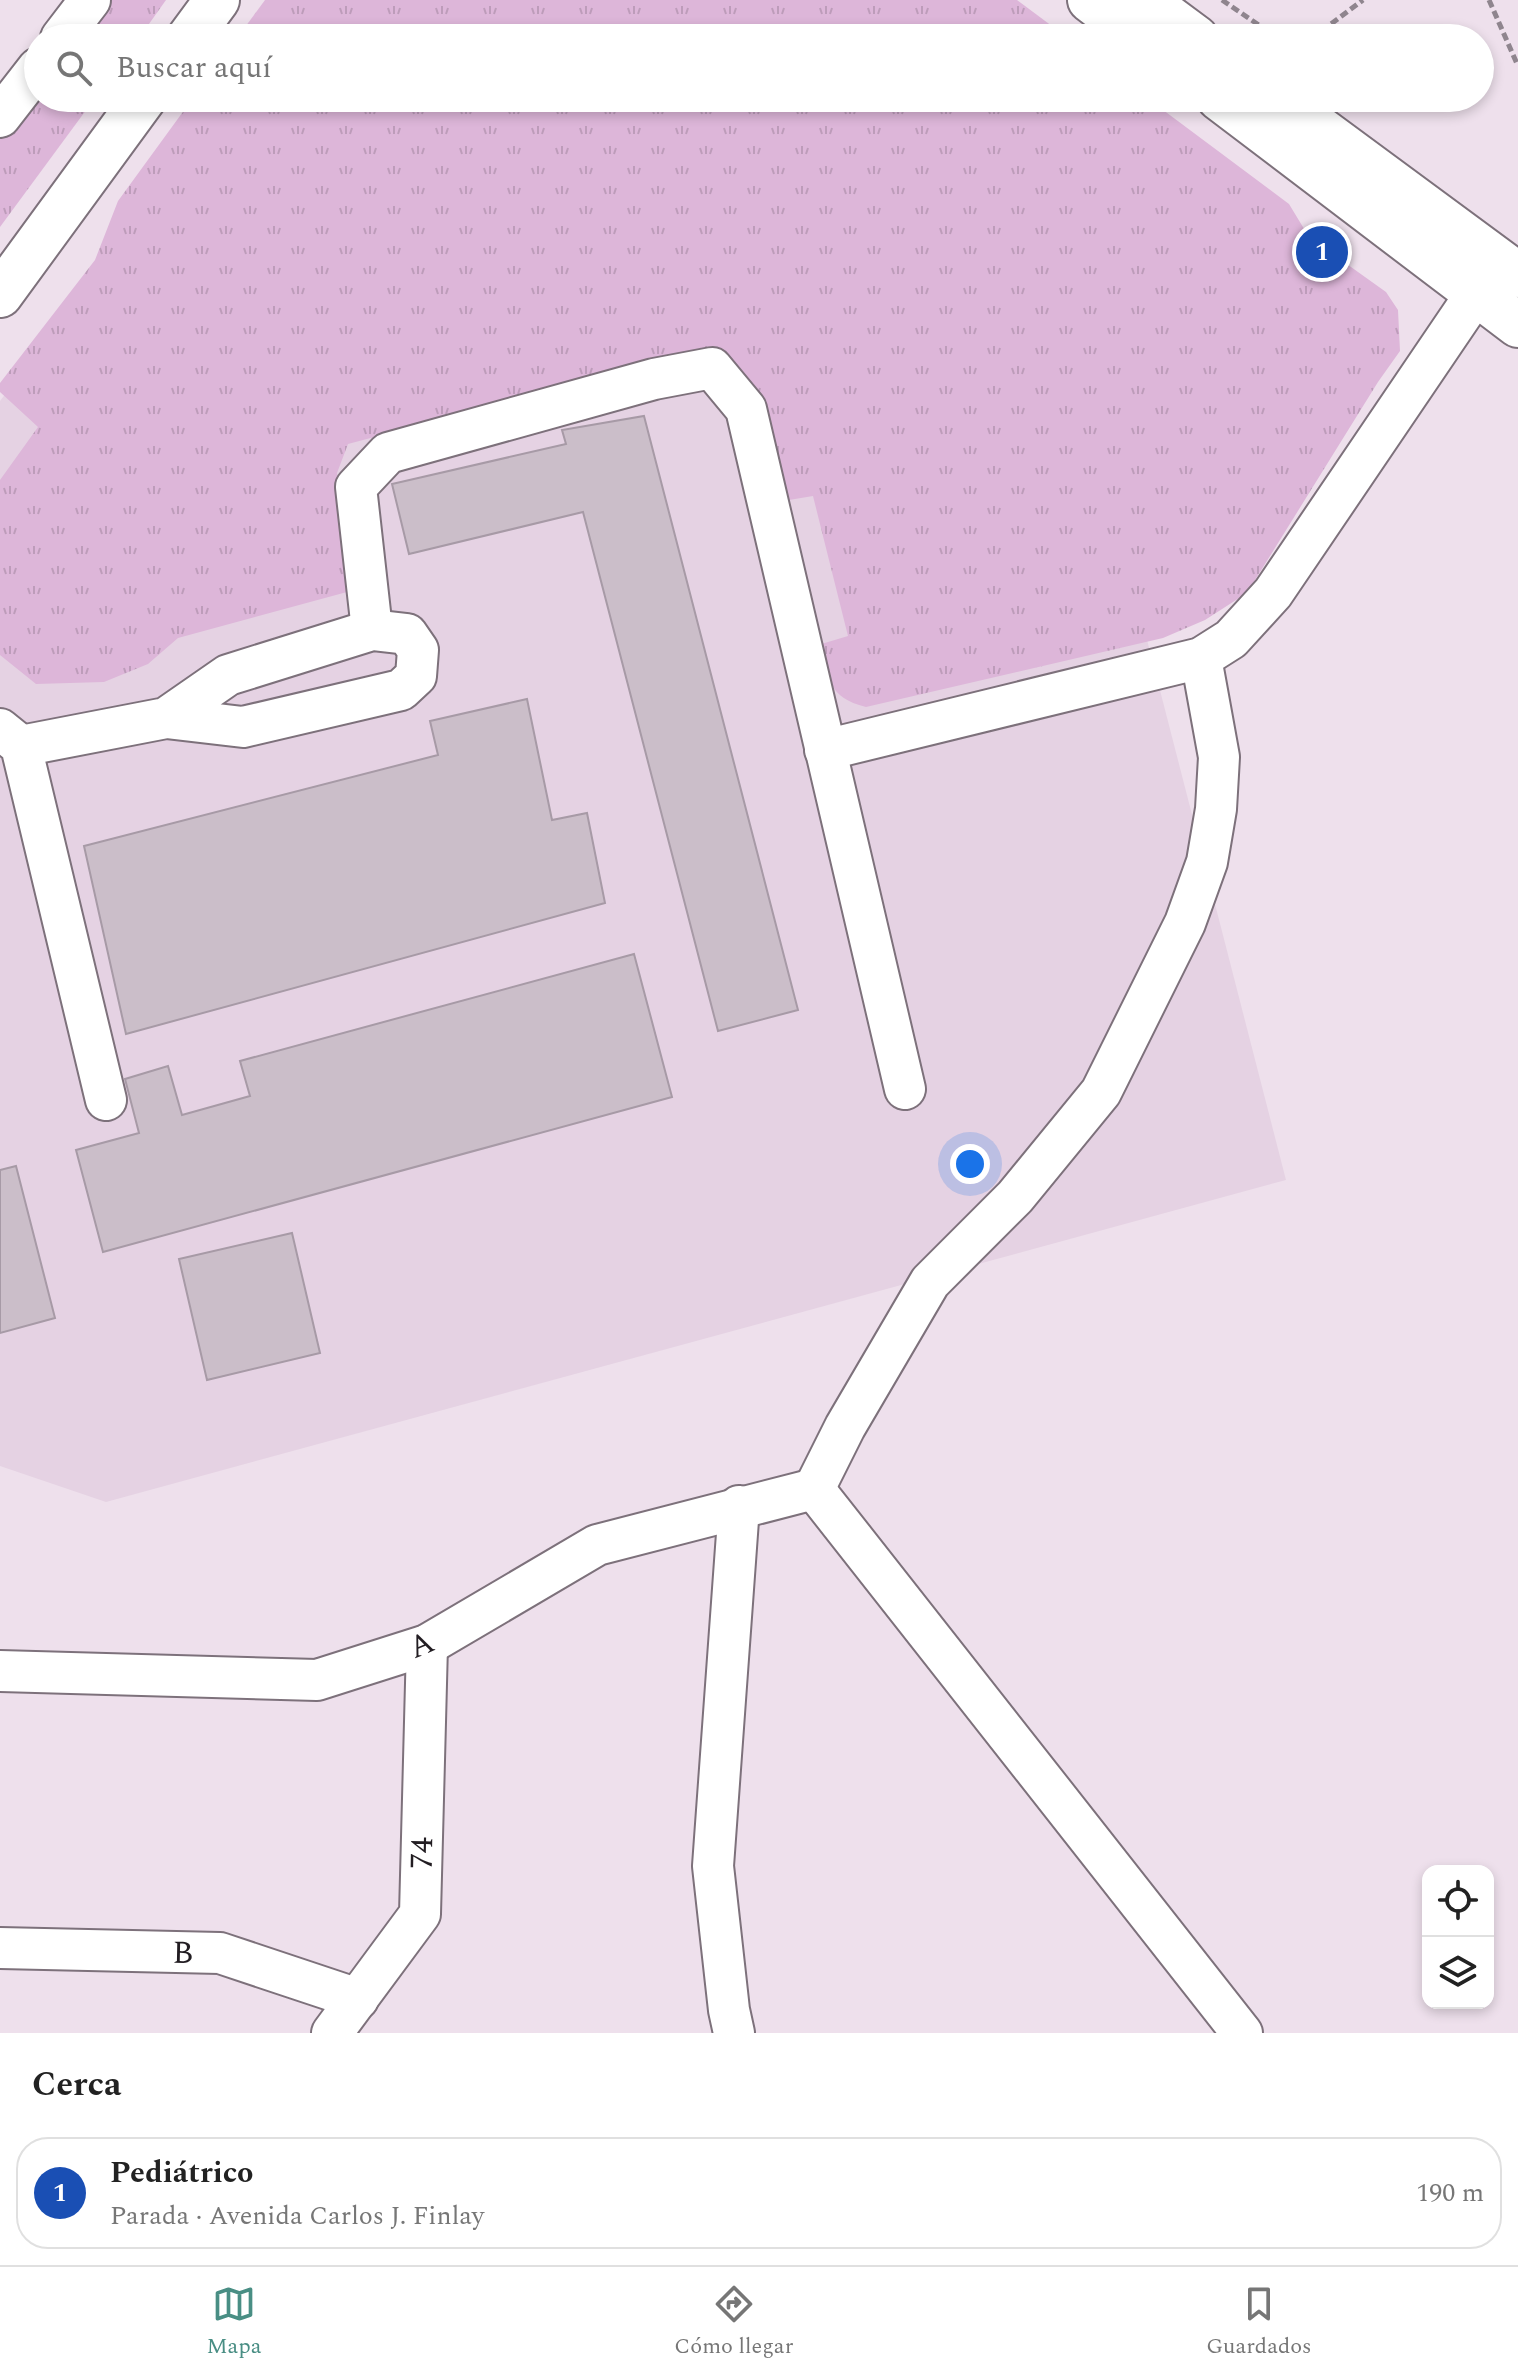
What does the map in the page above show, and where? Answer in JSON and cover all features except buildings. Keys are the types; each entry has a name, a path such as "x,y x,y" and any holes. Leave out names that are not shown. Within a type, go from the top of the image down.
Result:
{"main road":[{"path":"199,24 217,0"},
{"path":"1090,0 1122,24"},
{"path":"1145,0 1177,24"},
{"path":"0,295 134,112"},
{"path":"1241,112 1498,276"},
{"path":"1295,112 1498,276 1518,325"}],"street":[{"path":"72,24 90,0"},
{"path":"0,117 24,86"},
{"path":"825,750 1201,658 1231,639 1273,593 1498,276"},
{"path":"372,630 356,487 388,453 654,379 712,368 746,409 905,1089"},
{"path":"106,1100 10,737 166,718 243,727 401,690 416,676 418,650 407,634 372,630 228,675 166,718"},
{"path":"1201,658 1219,757 1217,796 1207,862 1185,923 1101,1092 1015,1197 930,1282 845,1427 814,1489 1242,2033"},
{"name":"A","path":"0,1671 317,1680 427,1645 597,1545 814,1489"},
{"path":"734,2033 713,1866 739,1506"},
{"name":"74","path":"332,2033 420,1914 427,1645"},
{"name":"B","path":"0,1948 220,1953 358,1999"}],"path":[{"path":"1222,0 1257,24"},
{"path":"1331,24 1363,0"},
{"path":"1489,0 1518,66"}],"shaded area":[{"path":"221,112 331,112 1037,212 1286,1180 106,1502 0,1466 0,401"}],"green space":[{"path":"101,0 166,0 149,24 82,24"},
{"path":"265,0 1017,0 1049,24 247,24"},
{"path":"24,108 24,112 85,112 0,227 0,125"},
{"path":"183,112 1166,112 1289,204 1309,237 1386,292 1398,310 1400,351 1247,593 1205,620 1163,638 866,707 844,698 832,685 818,645 848,636 813,496 789,500 759,397 742,370 710,348 348,444 337,473 347,592 178,638 148,664 104,682 36,684 0,655 0,480 38,427 0,392 0,383 95,260 118,201"}],"place":[{"name":"Pediátrico","path":"1322,252"}]}
